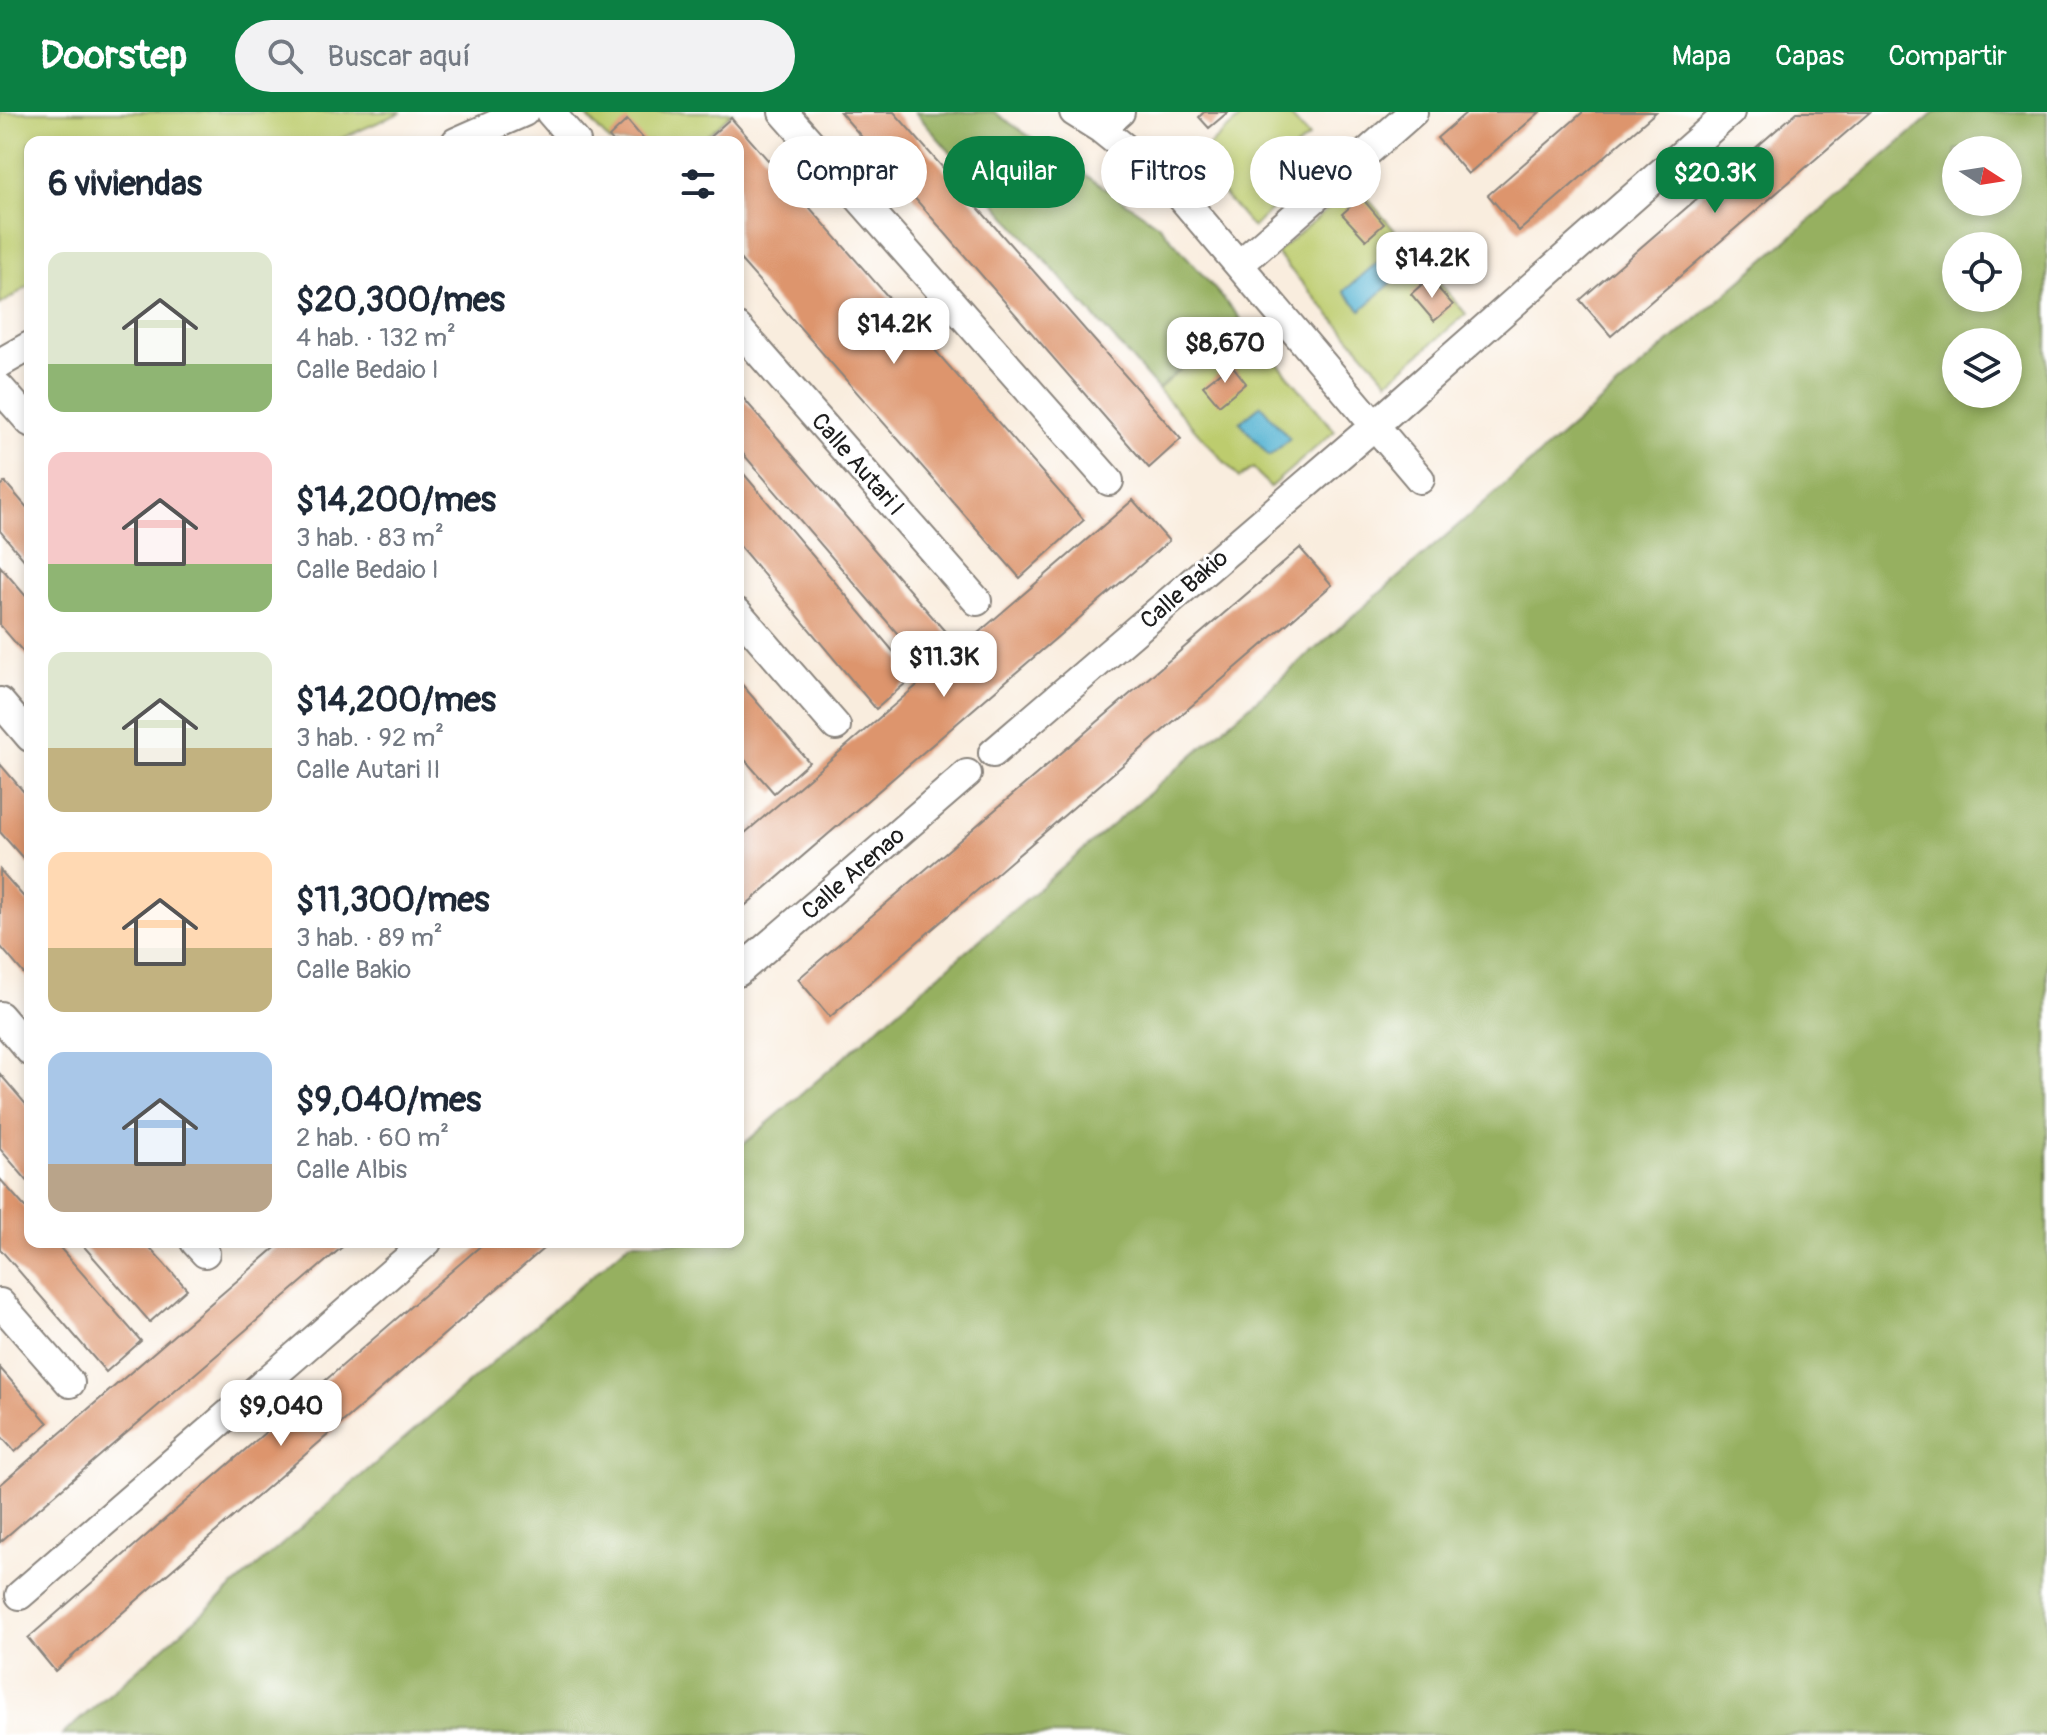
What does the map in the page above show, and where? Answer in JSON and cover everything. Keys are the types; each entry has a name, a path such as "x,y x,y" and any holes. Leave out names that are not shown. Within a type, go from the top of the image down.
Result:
{"street":[{"path":"470,136 524,112"},
{"path":"550,112 571,136"},
{"path":"783,112 1109,481"},
{"path":"1074,112 1110,121 1171,185 1420,479"},
{"path":"1240,264 1413,112"},
{"name":"Calle Bakio","path":"993,753 1374,426 1730,112"},
{"name":"Calle Autari I","path":"744,335 977,601"},
{"path":"0,363 24,349"},
{"path":"0,388 24,415"},
{"path":"744,620 836,726"},
{"path":"0,702 24,730"},
{"name":"Calle Arenao","path":"744,967 967,774"},
{"path":"0,1016 24,1044"},
{"path":"20,1595 420,1248"},
{"path":"0,1303 70,1383"}],"green space":[{"path":"0,112 402,112 347,136 24,136 24,289 0,305"},
{"path":"583,112 733,112 707,136 605,136"},
{"path":"915,112 994,112 1029,136 943,136 943,144"},
{"path":"1247,112 1287,112 1308,136 1250,136 1250,208 1271,210 1253,228 1234,206 1234,136 1220,136"},
{"path":"1935,112 2047,112 2047,1735 62,1735 624,1248 744,1248 744,1144"},
{"path":"1085,174 1101,185 1101,208 1134,208 1160,226 1240,318 1158,389 999,208 1085,208"},
{"path":"1329,208 1376,208 1466,314 1388,381 1276,253"},
{"path":"1240,318 1335,431 1270,487 1253,468 1239,478 1158,389"}],"water":[{"path":"1379,261 1396,279 1361,310 1344,291"},
{"path":"1261,405 1290,439 1269,456 1240,422"}],"building":[{"path":"840,112 894,112 915,136 861,136"},
{"path":"1204,112 1228,112 1209,128 1199,117"},
{"path":"1467,112 1540,112 1468,174 1437,138"},
{"path":"1583,112 1656,112 1519,231 1488,195"},
{"path":"1797,112 1870,112 1611,336 1580,300"},
{"path":"731,118 768,160 768,208 810,208 1084,520 1020,578 744,264 744,136 711,136"},
{"path":"627,120 641,136 610,136"},
{"path":"927,150 943,168 943,208 978,208 1181,439 1149,468 923,208 927,208"},
{"path":"1349,208 1370,208 1384,224 1366,240 1342,214"},
{"path":"1429,278 1453,305 1434,321 1411,294"},
{"path":"1231,364 1246,383 1219,405 1203,386"},
{"path":"744,399 955,643 927,668 744,455"},
{"path":"744,474 914,676 876,709 744,551"},
{"path":"5,482 24,504 24,560 0,531 0,487"},
{"path":"1133,500 1169,541 744,907 744,834"},
{"path":"1300,548 1332,585 830,1017 798,979"},
{"path":"0,566 24,594 24,653 0,625"},
{"path":"744,687 809,762 774,793 744,759"},
{"path":"0,764 24,792 24,859 0,832"},
{"path":"0,870 24,897 24,974 0,946"},
{"path":"0,1074 24,1102 24,1177 0,1149"},
{"path":"0,1179 24,1206 24,1248 60,1248 141,1341 106,1372 0,1249"},
{"path":"85,1248 150,1248 187,1289 150,1322"},
{"path":"275,1248 341,1248 0,1542 0,1485"},
{"path":"478,1248 544,1248 55,1671 28,1638"},
{"path":"0,1368 48,1423 15,1452 0,1435"}]}
